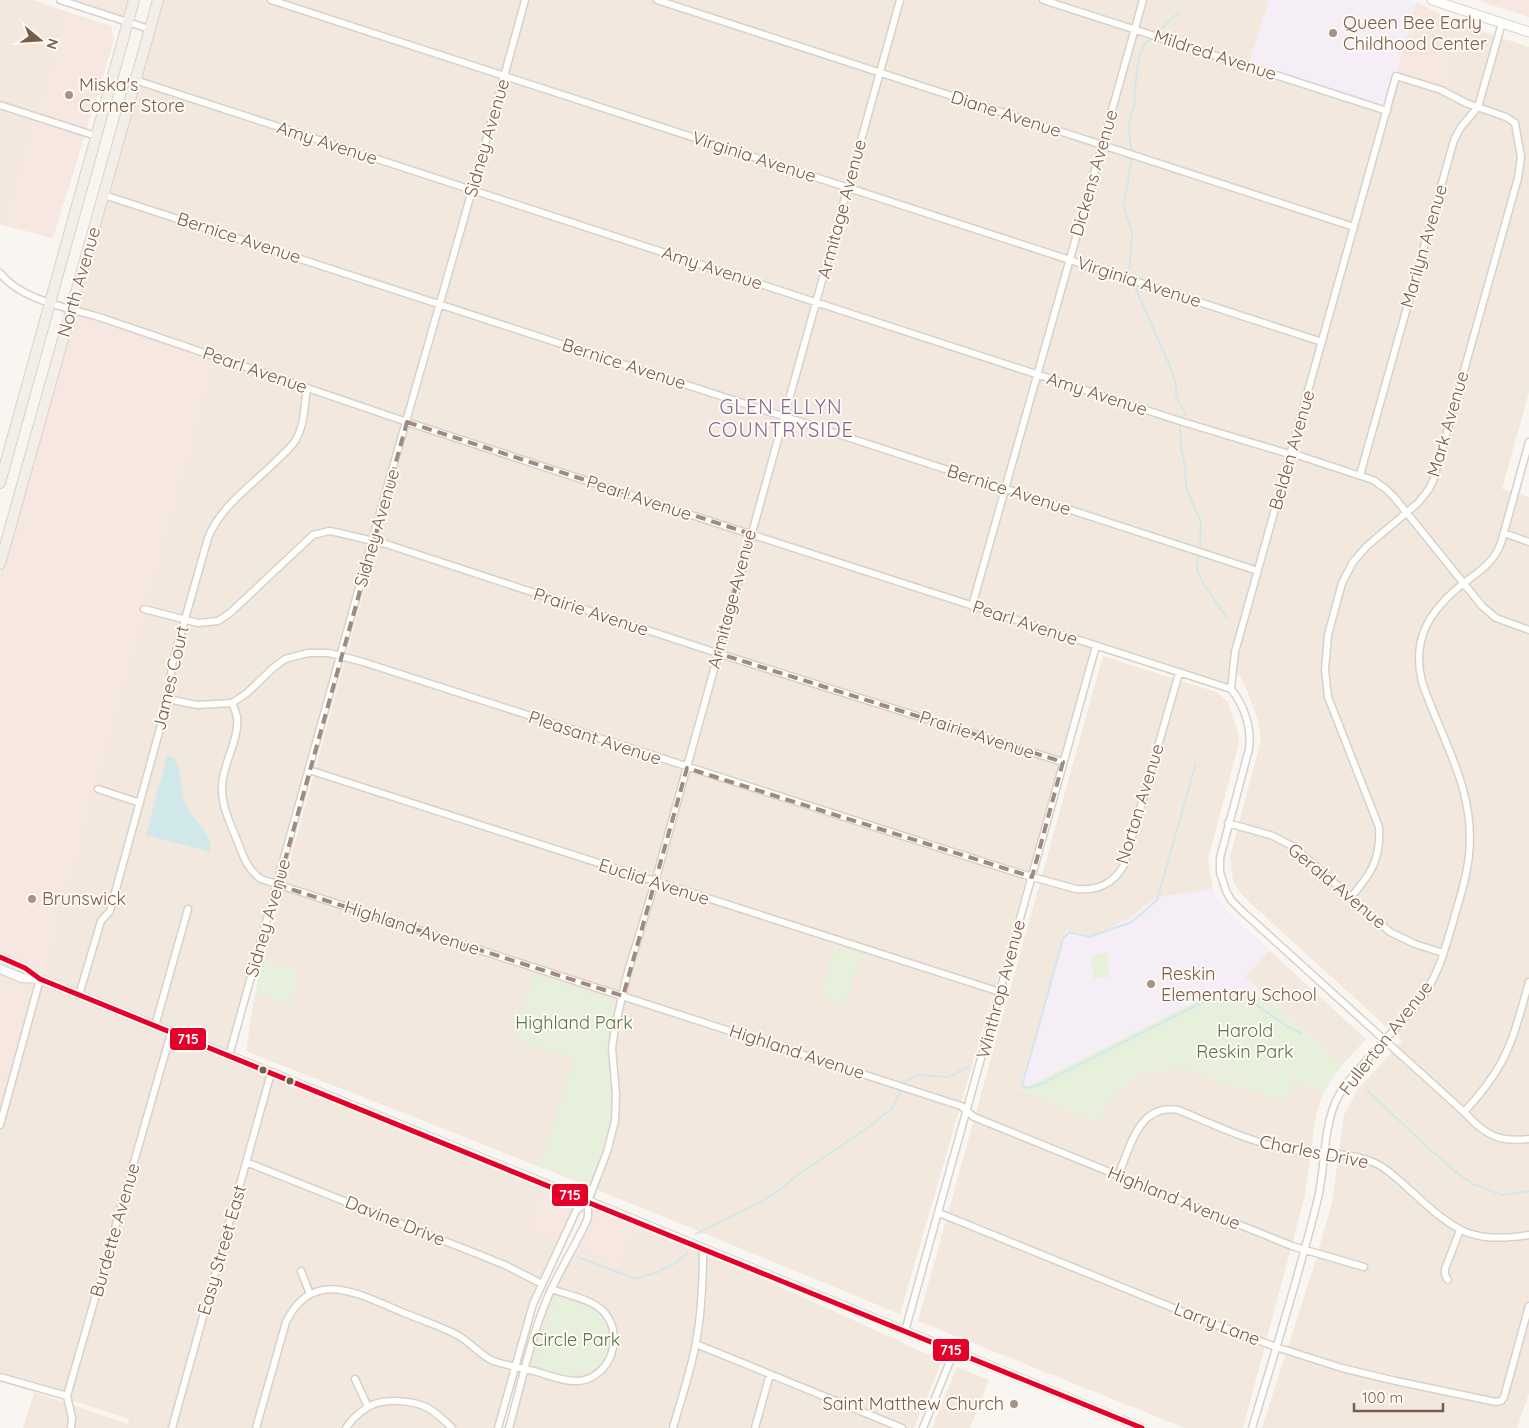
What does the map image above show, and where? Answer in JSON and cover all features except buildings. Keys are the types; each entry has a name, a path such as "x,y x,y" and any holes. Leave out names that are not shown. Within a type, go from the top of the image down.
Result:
{"main road":[{"name":"North Avenue","path":"0,483 134,0"},
{"name":"North Avenue","path":"0,564 158,0"},
{"path":"1432,0 1529,32"}],"street":[{"path":"60,0 149,29"},
{"name":"Virginia Avenue","path":"271,0 1322,342"},
{"name":"Sidney Avenue","path":"229,1056 525,0"},
{"name":"Diane Avenue","path":"657,0 1354,228"},
{"name":"Armitage Avenue","path":"510,1428 540,1316 551,1289 587,1220 588,1201 614,1130 616,1095 612,1048 627,975 687,768 750,534 900,0"},
{"name":"Mildred Avenue","path":"1043,0 1387,111"},
{"name":"Dickens Avenue","path":"972,606 1143,0"},
{"name":"Marilyn Avenue","path":"1360,475 1454,140 1460,127 1478,107 1502,23"},
{"name":"Belden Avenue","path":"1231,689 1235,652 1396,76 1441,90 1478,107"},
{"name":"Amy Avenue","path":"135,80 1182,422 1373,480 1386,489 1407,513 1482,606 1496,618 1529,630"},
{"path":"0,105 96,136"},
{"name":"Mark Avenue","path":"1351,897 1368,876 1375,863 1379,848 1379,827 1374,810 1328,697 1325,670 1328,635 1342,583 1353,562 1367,546 1422,498 1432,481 1521,168 1520,146 1515,123 1506,117 1478,107"},
{"name":"Bernice Avenue","path":"104,195 1258,571"},
{"name":"Pearl Avenue","path":"0,273 17,289 72,310 116,323 407,422 1231,689"},
{"name":"James Court","path":"79,995 101,921 110,912 168,699 172,665 212,527 227,508 284,454 295,441 303,421 306,388"},
{"name":"Fullerton Avenue","path":"1252,1428 1305,1250 1319,1194 1329,1124 1336,1102 1346,1085 1384,1039 1420,1000 1437,971 1444,953 1468,868 1470,824 1466,794 1422,682 1419,671 1418,651 1422,635 1429,620 1443,602 1484,568 1494,558 1499,549 1529,442"},
{"name":"Prairie Avenue","path":"144,609 184,621 198,623 218,621 230,613 313,535 329,531 420,555 717,653 1063,762"},
{"path":"1504,533 1529,542"},
{"name":"Winthrop Avenue","path":"905,1331 1096,646"},
{"name":"Pleasant Avenue","path":"232,703 247,693 272,668 285,659 320,652 363,662 687,768 1032,877"},
{"name":"Norton Avenue","path":"1032,877 1086,890 1101,888 1119,874 1126,859 1178,673"},
{"path":"1231,689 1237,696 1248,725 1250,738 1249,749 1220,852 1219,866 1226,891 1231,900 1464,1112 1479,1128 1493,1136 1511,1140 1529,1139"},
{"path":"168,699 197,705 232,703"},
{"name":"Highland Avenue","path":"232,703 237,718 236,729 222,782 225,807 247,865 261,878 961,1106 974,1117 1118,1176 1305,1250 1364,1267"},
{"name":"Euclid Avenue","path":"310,770 1000,992"},
{"path":"98,789 140,802"},
{"name":"Gerald Avenue","path":"1228,823 1273,836 1286,842 1300,851 1390,932 1415,944 1444,953"},
{"path":"156,1026 188,909"},
{"path":"0,957 25,968 40,979 1142,1428"},
{"path":"0,969 22,978 40,979"},
{"path":"0,1125 40,979"},
{"path":"1464,1112 1485,1088 1507,1052 1529,982"},
{"name":"Burdette Avenue","path":"72,1428 72,1418 67,1396 171,1033"},
{"name":"Easy Street East","path":"172,1428 271,1073"},
{"name":"Charles Drive","path":"1118,1176 1141,1124 1153,1114 1170,1109 1178,1110 1266,1144 1288,1149 1362,1158 1380,1165 1395,1176 1440,1217 1460,1230 1478,1237 1509,1238 1529,1235"},
{"name":"Davine Drive","path":"246,1162 504,1265 542,1284"},
{"name":"Armitage Avenue","path":"498,1428 530,1314 576,1211 588,1201"},
{"name":"Larry Lane","path":"939,1213 1193,1316 1276,1347 1342,1368 1396,1382 1496,1402 1501,1401 1504,1397 1529,1306"},
{"path":"1448,1280 1445,1275 1445,1269 1460,1230"},
{"path":"673,1428 696,1344 702,1307 702,1248"},
{"path":"301,1271 310,1294"},
{"path":"256,1428 286,1322 298,1303 310,1294 333,1288 352,1292 454,1334 488,1359 525,1370 565,1380 578,1381 598,1373 607,1363 614,1349 614,1331 611,1323 603,1312 592,1304 551,1289"},
{"path":"696,1344 902,1428"},
{"path":"923,1428 954,1351"},
{"path":"755,1428 770,1374"},
{"path":"0,1377 67,1396"},
{"path":"354,1379 368,1407"},
{"path":"346,1428 368,1407 394,1401 414,1403 428,1408 452,1428"}],"highlighted area":[{"path":"407,422 751,534 717,653 1063,762 1032,877 687,768 623,996 278,885"}],"shaded area":[{"path":"0,0 34,0 68,12 2,225 0,224"},
{"path":"69,0 132,0 126,21"},
{"path":"162,0 522,0 405,417 77,307"},
{"path":"529,0 1141,0 970,607 1094,646 900,1314 591,1187 246,1051 255,993 290,1005 300,972 263,960 409,426"},
{"path":"1146,0 1269,0 1249,64 1385,109 1233,653 1229,685 975,604"},
{"name":"Queen Bee Early Childhood Center","path":"1269,0 1411,0 1416,2 1385,109 1249,64"},
{"path":"1482,0 1529,0 1529,17 1482,2"},
{"path":"1416,2 1462,25 1444,90 1396,74"},
{"path":"68,12 111,26 114,41 53,238 2,225"},
{"path":"1462,25 1529,47 1529,392 1502,489 1529,497 1529,1393 1517,1428 1262,1428 1316,1260 1332,1202 1344,1115 1358,1089 1402,1041 1247,900 1238,890 1233,880 1230,857 1261,740 1258,720 1245,685 1235,668 1241,635 1399,75 1444,90"},
{"path":"74,314 216,359 44,977 0,956 0,574"},
{"path":"216,359 404,424 227,1052 44,977"},
{"path":"1103,656 1216,692 1228,702 1239,736 1239,743 1208,859 1213,889 1155,898 1131,917 1093,937 1020,1090 1098,1123 1108,1100 1143,1072 1188,1069 1221,1082 1285,1101 1294,1080 1323,1093 1316,1115 1305,1195 1243,1428 1185,1428 918,1321"},
{"name":"Reskin Elementary School","path":"1213,889 1218,900 1227,911 1269,950 1245,977 1267,998 1231,991 1203,998 1020,1090 1066,929 1093,937 1131,917 1155,898"},
{"path":"1269,950 1366,1039 1341,1066 1245,977"},
{"path":"0,968 38,981 6,1095 0,1093"},
{"path":"38,981 544,1186 527,1228 565,1245 530,1317 498,1428 23,1428 34,1392 128,1424 129,1419 0,1377 0,1093 6,1095"},
{"path":"544,1186 585,1203 565,1245 526,1229"},
{"path":"589,1203 637,1223 619,1267 570,1246"},
{"path":"636,1225 701,1250 701,1287 693,1346 670,1428 505,1428 536,1318 551,1282 570,1246 619,1267"},
{"path":"705,1252 942,1361 914,1428 675,1428 697,1344"},
{"path":"957,1367 989,1380 970,1428 932,1428"}],"green space":[{"path":"836,946 862,954 845,1005 820,997"},
{"path":"1105,952 1108,954 1109,977 1094,979 1090,958"},
{"path":"263,960 300,972 290,1005 255,993"},
{"name":"Highland Park","path":"534,974 616,1000 608,1051 612,1105 607,1143 589,1185 539,1166 574,1059 513,1039"},
{"name":"Harold Reskin Park","path":"1231,991 1267,998 1341,1066 1323,1093 1294,1080 1285,1101 1221,1082 1188,1069 1143,1072 1108,1100 1098,1123 1020,1090 1203,998"},
{"name":"Circle Park","path":"556,1296 591,1309 604,1320 609,1340 607,1350 603,1359 596,1367 587,1372 566,1375 534,1365"}],"water":[{"path":"167,756 174,757 177,762 186,805 189,812 206,832 209,838 210,852 146,835"}],"waterway":[{"path":"1157,33 1178,13"},
{"path":"1132,151 1130,125 1136,100 1134,97 1139,56 1144,45 1151,38"},
{"path":"1129,274 1132,232 1124,205 1132,158"},
{"path":"1134,285 1170,366 1176,385 1176,395 1186,415"},
{"path":"1180,426 1186,488 1201,522 1200,547"},
{"path":"1198,556 1197,569 1201,580 1227,618"},
{"path":"1196,763 1157,900 1132,922 1089,937 1069,932 1063,939 1022,1086 1030,1088 1039,1085 1203,1002 1230,996 1247,998 1288,1027 1301,1033"},
{"path":"904,1082 917,1075 948,1077 970,1066"},
{"path":"1367,1090 1425,1145 1457,1173 1473,1184 1502,1195 1529,1191"},
{"path":"696,1234 774,1194 796,1176 873,1124 893,1107 901,1091"},
{"path":"578,1257 636,1279 658,1272 677,1262 687,1253"}],"transit line":[{"name":"715","path":"0,957 25,968 40,979 1142,1428"}],"place":[{"name":"Queen Bee Early Childhood Center","path":"1333,33"},
{"name":"Miska's Corner Store","path":"69,95"},
{"name":"Brunswick","path":"32,899"},
{"name":"Reskin Elementary School","path":"1151,984"},
{"name":"Saint Matthew Church","path":"1014,1404"}],"district":[{"name":"GLEN ELLYN COUNTRYSIDE","path":"781,418"}]}
